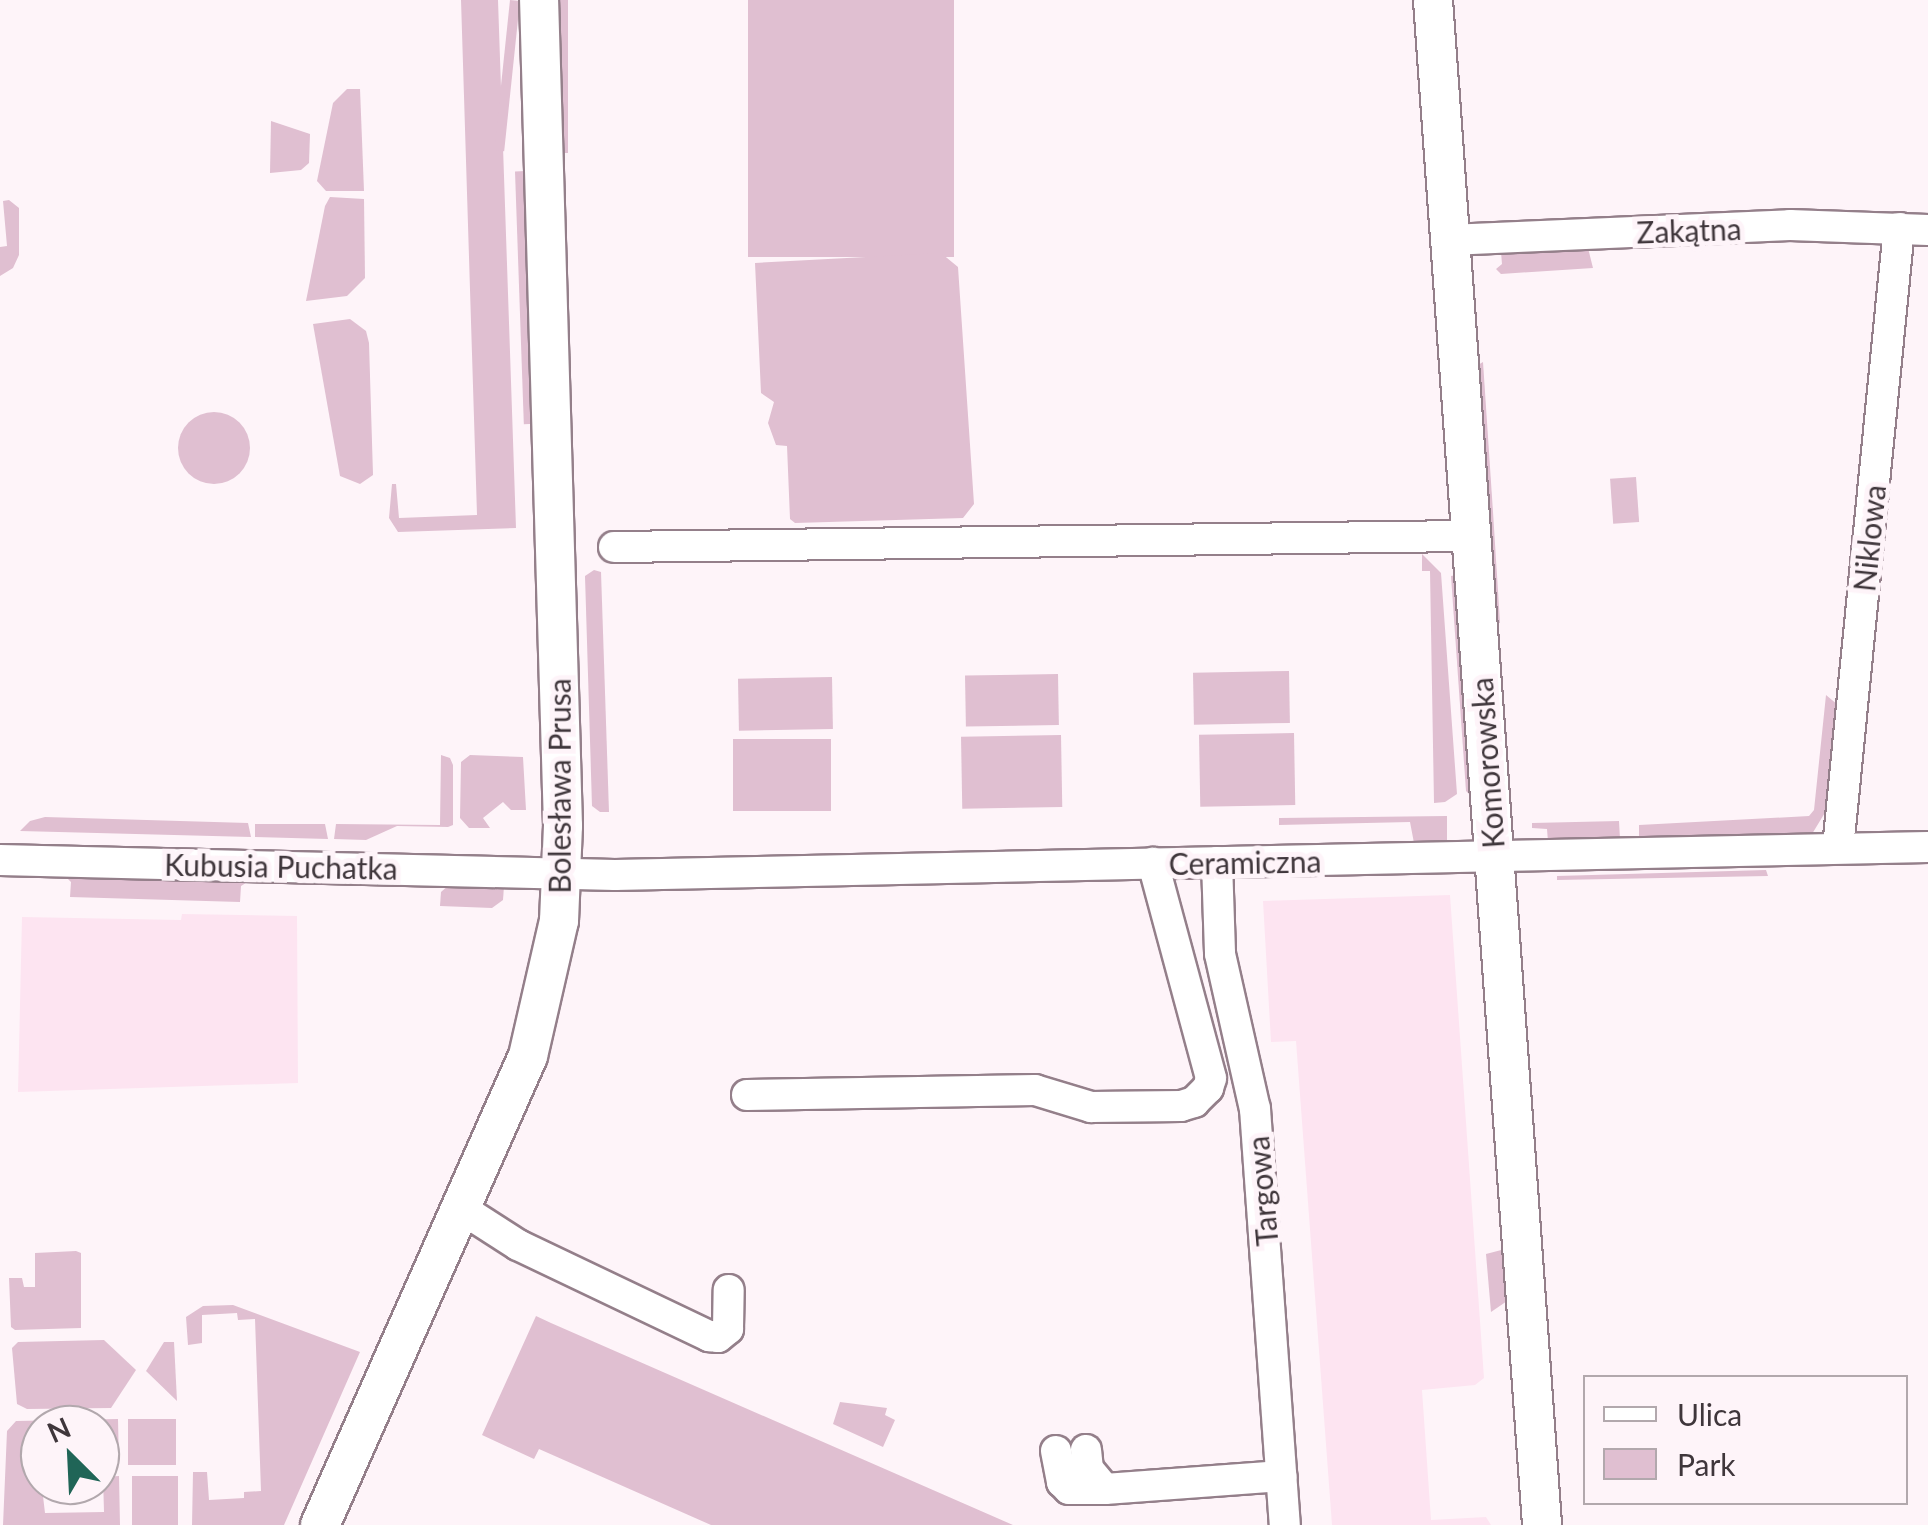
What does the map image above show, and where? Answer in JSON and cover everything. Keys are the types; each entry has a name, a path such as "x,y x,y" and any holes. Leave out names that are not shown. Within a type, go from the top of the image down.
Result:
{"street":[{"name":"Bolesława Prusa","path":"320,1525 462,1209 538,1024 556,942 562,873 540,0"},
{"name":"Komorowska","path":"1433,0 1542,1525"},
{"name":"Zakątna","path":"1450,240 1790,225 1914,229"},
{"name":"Niklowa","path":"1838,848 1914,229"},
{"path":"614,547 1470,536"},
{"name":"Ceramiczna","path":"562,873 1928,847"},
{"name":"Kubusia Puchatka","path":"0,860 562,873"},
{"name":"Targowa","path":"1217,862 1220,954 1255,1109 1285,1525"},
{"path":"747,1095 1034,1090 1091,1107 1182,1106 1194,1102 1208,1088 1211,1078 1152,864"},
{"path":"462,1209 518,1244 709,1336 718,1337 728,1328 729,1290"},
{"path":"1071,1451 1062,1482 1069,1488 1105,1489 1282,1476"}],"shaded area":[{"path":"1450,895 1484,1378 1475,1385 1422,1390 1431,1520 1486,1517 1491,1525 1332,1525 1296,1041 1271,1042 1263,901"},
{"path":"182,914 297,916 298,1083 18,1092 22,917 181,920"}],"green space":[{"path":"461,0 498,0 516,528 398,532 389,518 392,484 396,484 399,518 477,515"},
{"path":"510,0 520,1 504,151 494,150"},
{"path":"554,0 568,0 568,153 554,153"},
{"path":"748,0 954,0 954,257 748,257"},
{"path":"347,89 360,89 364,191 326,191 317,181 333,103"},
{"path":"271,121 310,134 309,163 301,170 270,173"},
{"path":"515,171 526,171 535,424 524,424"},
{"path":"330,197 364,199 365,278 347,296 306,301 325,206"},
{"path":"9,200 19,208 19,255 13,268 0,276 0,247 7,246 3,201"},
{"path":"1588,248 1593,268 1501,274 1496,269 1502,264 1501,252"},
{"path":"941,253 958,267 974,504 963,518 795,523 790,519 787,446 776,445 768,423 774,402 761,393 755,263"},
{"path":"350,319 366,331 369,343 373,475 360,484 340,476 313,324"},
{"path":"1483,362 1500,623 1495,623 1473,368"},
{"path":"214,412 228,414 240,422 248,434 248,462 240,474 228,482 214,484 200,482 188,474 180,462 178,448 180,434 188,422 200,414"},
{"path":"1636,477 1639,522 1613,524 1610,479"},
{"path":"1422,554 1441,573 1457,794 1445,802 1434,803 1430,571 1422,571"},
{"path":"594,570 601,572 609,812 592,806 585,576"},
{"path":"1457,575 1476,796 1466,791 1451,576"},
{"path":"1289,671 1290,723 1194,725 1193,673"},
{"path":"1058,674 1059,725 966,727 965,676"},
{"path":"832,677 833,729 739,731 738,679"},
{"path":"1826,695 1838,705 1826,811 1812,834 1639,838 1639,825 1809,816 1814,810"},
{"path":"1294,733 1295,805 1200,807 1199,735"},
{"path":"1061,735 1062,807 962,809 961,737"},
{"path":"733,739 831,739 831,811 733,811"},
{"path":"441,755 450,758 453,765 453,825 397,826 366,840 334,839 336,824 440,825"},
{"path":"470,755 523,757 526,810 511,810 503,802 483,818 490,828 469,828 460,818 461,762"},
{"path":"1447,816 1447,845 1414,843 1410,822 1279,825 1279,818"},
{"path":"45,817 248,823 251,837 20,831 30,821"},
{"path":"1619,821 1620,839 1548,842 1547,829 1532,828 1532,823"},
{"path":"255,824 325,824 328,839 255,837"},
{"path":"1766,870 1768,876 1557,880 1557,876"},
{"path":"65,876 249,881 241,886 240,902 70,897 71,882"},
{"path":"449,885 504,886 503,900 492,908 440,906 441,892"},
{"path":"1509,1248 1510,1299 1491,1312 1486,1254"},
{"path":"35,1253 81,1253 81,1328 11,1327 9,1278 22,1278 24,1287 35,1287"},
{"path":"233,1305 360,1352 284,1525 192,1525 193,1472 207,1472 209,1500 244,1498 244,1492 261,1491 255,1319 238,1320 237,1313 202,1315 202,1343 188,1345 186,1317 203,1306"},
{"path":"536,1316 1013,1525 711,1525 539,1449 534,1459 482,1435"},
{"path":"104,1340 136,1370 113,1405 20,1406 12,1348 18,1342"},
{"path":"164,1342 174,1342 177,1401 146,1371"},
{"path":"840,1402 887,1408 885,1415 895,1420 883,1447 833,1424"},
{"path":"128,1419 176,1419 176,1465 128,1465"},
{"path":"20,1421 20,1505 44,1505 45,1513 104,1512 104,1505 120,1505 120,1525 3,1525 7,1431"},
{"path":"132,1476 178,1476 178,1525 132,1525"}]}
